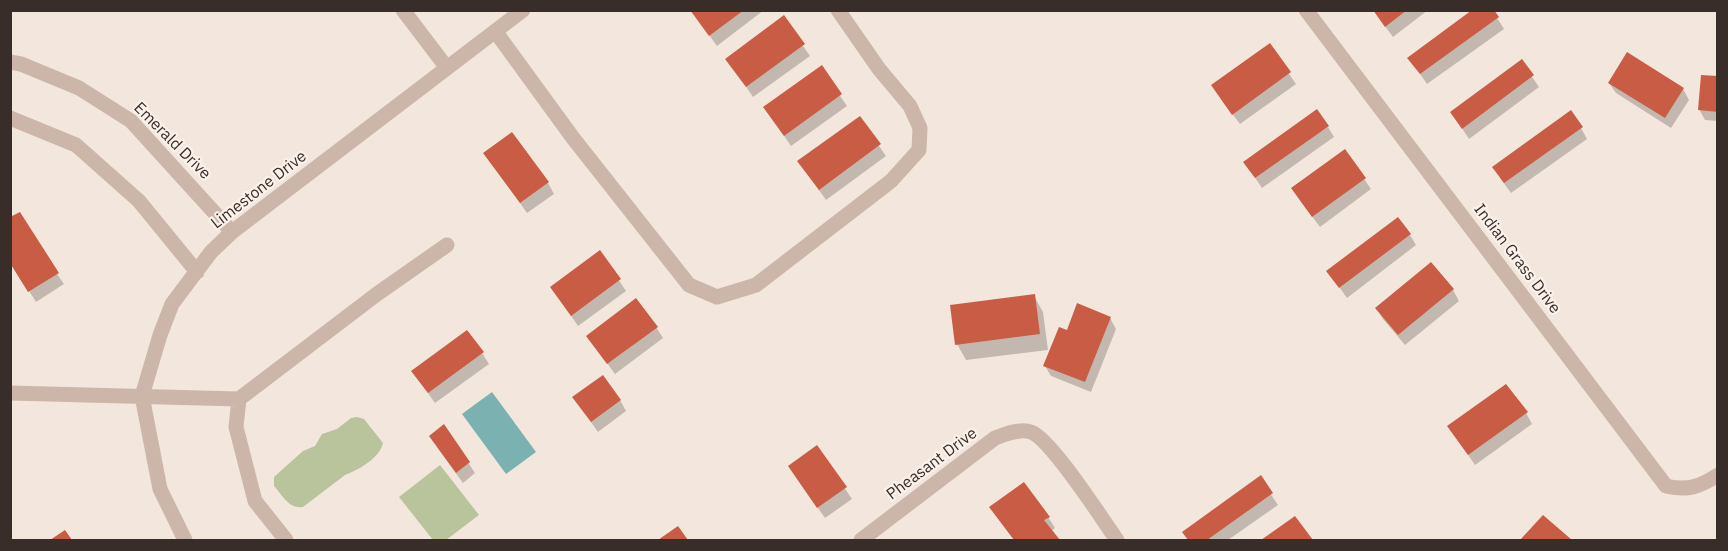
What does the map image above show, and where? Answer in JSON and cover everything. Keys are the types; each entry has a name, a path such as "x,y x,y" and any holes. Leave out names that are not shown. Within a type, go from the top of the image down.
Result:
{"street":[{"path":"403,10 447,68"},
{"name":"Limestone Drive","path":"185,540 160,489 142,396 172,304 212,252 232,232 523,10"},
{"path":"495,31 573,138 688,285 717,297 756,285 891,181 919,150 920,128 910,106 879,69 838,10"},
{"name":"Indian Grass Drive","path":"1306,10 1666,486 1681,489 1695,488 1718,475"},
{"name":"Emerald Drive","path":"10,62 21,64 80,88 131,121 232,232"},
{"path":"10,118 76,145 139,201 197,272"},
{"path":"10,393 239,399 376,294 447,245"},
{"path":"239,399 236,427 255,501 286,540"},
{"name":"Pheasant Drive","path":"861,540 995,438 1010,432 1031,432 1050,446 1117,540"}],"green space":[{"path":"351,418 364,419 383,443 378,454 368,463 345,475 303,507 290,504 274,486 274,477 303,451 315,446 322,434 337,429"},
{"path":"440,465 479,515 446,540 433,540 399,497"}],"water":[{"path":"492,392 536,452 506,474 462,414"}],"building":[{"path":"690,10 744,10 709,36"},
{"path":"1373,10 1407,10 1385,27"},
{"path":"1472,10 1494,10 1499,17 1420,74 1407,58"},
{"path":"784,15 805,44 746,87 725,59"},
{"path":"1270,43 1291,72 1232,115 1211,85"},
{"path":"1627,52 1684,88 1665,118 1608,83"},
{"path":"1522,59 1534,75 1462,129 1450,112"},
{"path":"822,65 842,94 784,136 763,107"},
{"path":"1701,75 1718,76 1718,112 1698,110"},
{"path":"1317,109 1329,126 1255,178 1243,162"},
{"path":"1571,110 1583,127 1504,183 1492,167"},
{"path":"860,116 881,144 819,190 797,161"},
{"path":"512,132 549,182 520,203 483,153"},
{"path":"1345,149 1366,178 1312,217 1291,188"},
{"path":"20,212 59,273 28,292 10,263 10,217"},
{"path":"1398,217 1411,234 1339,288 1326,271"},
{"path":"600,250 621,279 571,316 550,287"},
{"path":"1431,262 1454,289 1398,335 1375,308"},
{"path":"1035,294 1040,334 955,345 950,305"},
{"path":"636,298 658,327 607,364 586,336"},
{"path":"1077,303 1111,317 1085,382 1043,366 1059,327 1067,330"},
{"path":"467,330 484,352 428,393 411,371"},
{"path":"603,375 621,400 591,422 572,397"},
{"path":"1506,384 1528,412 1468,455 1447,426"},
{"path":"444,424 470,462 456,473 429,436"},
{"path":"817,445 847,487 817,508 788,466"},
{"path":"1261,475 1273,493 1207,540 1188,540 1182,532"},
{"path":"1024,482 1050,517 1044,520 1060,540 1014,540 989,507"},
{"path":"1543,515 1572,540 1520,540"},
{"path":"1295,516 1313,540 1261,540"},
{"path":"678,526 688,540 658,540"},
{"path":"65,530 72,540 50,540"}]}
